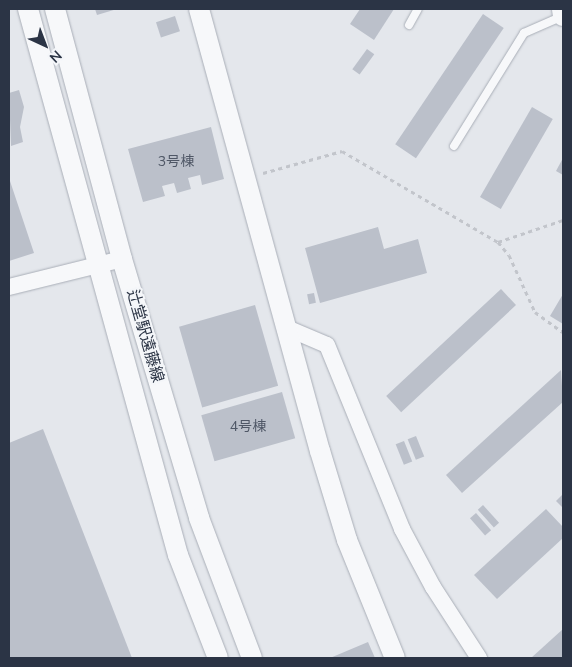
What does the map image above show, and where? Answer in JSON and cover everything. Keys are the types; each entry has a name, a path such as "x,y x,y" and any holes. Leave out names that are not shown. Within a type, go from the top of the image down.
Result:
{"street":[{"name":"辻堂駅遠藤線","path":"28,9 178,555 218,658"},
{"name":"辻堂駅遠藤線","path":"56,9 122,259 199,518 252,658"},
{"path":"199,9 347,540 395,658"},
{"path":"562,9 563,16"},
{"path":"9,287 122,259"},
{"path":"288,328 327,346 402,528 433,587 478,658"}],"lane":[{"path":"409,24 418,9"},
{"path":"454,146 524,33 563,16"}],"path":[{"path":"246,178 342,150 498,242 509,255 535,312 563,332"},
{"path":"498,242 563,220"}],"building":[{"path":"95,9 117,9 97,15"},
{"path":"360,9 394,9 374,40 350,24"},
{"path":"483,14 504,28 416,158 395,144"},
{"path":"175,16 180,31 161,37 156,22"},
{"path":"367,49 374,54 360,75 352,69"},
{"path":"19,90 24,107 20,127 23,142 11,146 9,93"},
{"path":"532,107 553,119 501,209 480,197"},
{"path":"211,127 224,179 202,185 200,175 188,178 191,189 177,193 174,183 162,186 165,196 143,202 128,149"},
{"path":"563,158 563,175 556,171"},
{"path":"9,178 34,253 9,261"},
{"path":"378,227 384,249 418,239 427,273 320,303 305,248"},
{"path":"501,289 516,305 401,412 386,396"},
{"path":"314,293 316,303 309,304 307,294"},
{"path":"563,294 563,324 550,316"},
{"path":"255,305 278,386 202,408 179,327"},
{"path":"561,370 563,402 462,493 446,475"},
{"path":"282,392 295,438 214,461 201,415"},
{"path":"43,429 132,658 9,658 9,443"},
{"path":"416,436 424,456 416,460 408,439"},
{"path":"404,441 412,461 404,465 396,444"},
{"path":"563,494 563,508 556,501"},
{"path":"483,505 499,523 494,528 478,510"},
{"path":"546,509 563,527 563,538 497,599 474,575"},
{"path":"476,513 491,530 485,536 470,518"},
{"path":"563,629 563,658 531,658"},
{"path":"368,642 375,658 330,658"}]}
